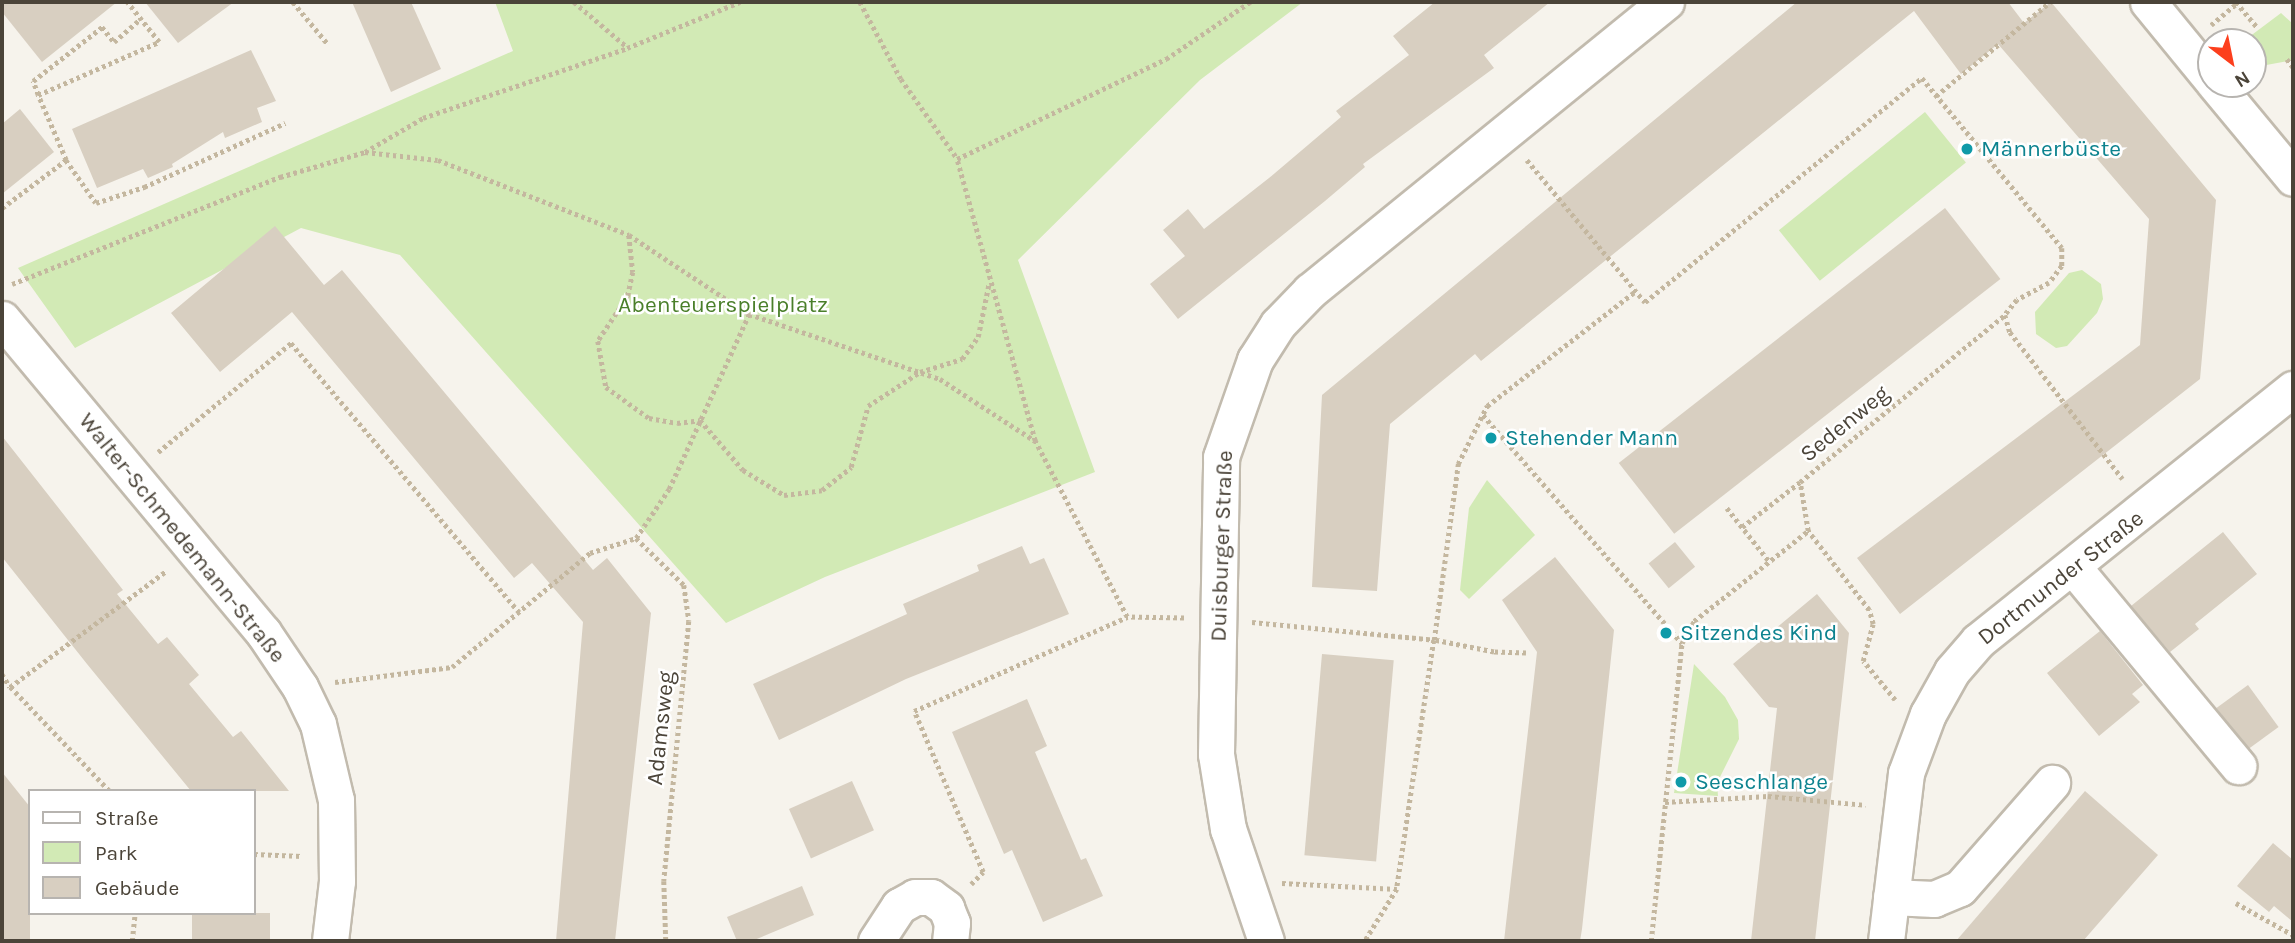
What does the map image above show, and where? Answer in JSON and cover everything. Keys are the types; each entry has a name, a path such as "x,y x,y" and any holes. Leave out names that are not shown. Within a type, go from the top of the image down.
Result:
{"street":[{"name":"Duisburger Straße","path":"1266,941 1228,829 1216,754 1221,457 1255,360 1278,324 1310,290 1666,2"},
{"path":"2148,2 2197,62"},
{"path":"2227,98 2293,178"},
{"name":"Walter-Schmedemann-Straße","path":"2,319 264,632 300,687 329,762 337,858 330,941"},
{"name":"Dortmunder Straße","path":"1886,941 1906,773 1928,714 1952,671 1978,641 2147,510 2293,389"},
{"path":"2073,567 2238,766"},
{"path":"1891,897 1934,900 1960,888 2052,783"},
{"path":"876,941 899,906 915,897 931,897 948,925"}],"path":[{"path":"38,95 159,42 127,2"},
{"path":"293,2 327,43"},
{"path":"574,2 627,48"},
{"path":"2,288 280,177 365,152 423,118 627,48 740,2"},
{"path":"860,2 901,79 957,159 1035,441 1127,617"},
{"path":"957,159 1166,59 1250,2"},
{"path":"1505,133 1646,302 1922,78 1936,96 2050,2"},
{"path":"2236,2 2258,28"},
{"path":"140,19 114,42 102,27 33,81 66,160 96,203 144,187 285,123"},
{"path":"2287,59 2293,67"},
{"name":"Sedenweg","path":"1928,714 1895,701 1863,661 1873,624 1869,610 1808,531 1800,482 2004,315 2017,300 2049,283 2062,266 2062,248 1936,96"},
{"path":"365,152 438,159 629,235 749,314 940,379 1035,441"},
{"path":"2,208 66,160"},
{"path":"629,235 633,272 628,296 598,341 606,387 649,418 677,423 700,420"},
{"path":"700,420 743,470 784,495 822,490 851,467 868,406 920,372 962,359 978,337 989,282"},
{"path":"1364,941 1396,890 1458,464 1487,406 1636,291"},
{"path":"300,687 452,667 590,553 636,537 669,489 749,314"},
{"path":"2004,315 2010,332 2147,510"},
{"path":"131,474 291,343 519,612"},
{"path":"1483,415 1682,643"},
{"path":"1742,527 1800,482"},
{"path":"1727,508 1769,561"},
{"path":"1651,941 1682,643 1694,621 1808,531"},
{"name":"Adamsweg","path":"636,537 684,585 690,621 664,881 666,941"},
{"path":"10,687 195,549"},
{"path":"948,925 984,872 914,711 1127,617 1218,619 1434,640 1494,652 1526,653"},
{"path":"2,674 10,687 107,789"},
{"path":"1665,802 1768,796 1902,808"},
{"path":"256,854 337,858"},
{"path":"1245,880 1396,890"},
{"path":"2236,902 2293,935"},
{"path":"132,941 135,915"}],"green space":[{"name":"Abenteuerspielplatz","path":"495,2 1303,2 1200,80 1018,260 1095,472 825,577 726,623 400,255 301,228 75,348 18,268 513,51"},
{"path":"2281,13 2293,24 2293,60 2267,65 2267,28 2261,28"},
{"path":"1925,112 1966,163 1820,281 1779,230"},
{"path":"2082,270 2101,284 2103,299 2097,313 2067,346 2056,348 2036,334 2035,312 2069,273"},
{"path":"1487,480 1535,535 1469,599 1460,590 1469,508"},
{"path":"1694,664 1725,697 1738,720 1739,739 1717,783 1718,796 1674,793"}],"building":[{"path":"2,2 117,2 42,62 2,12"},
{"path":"145,2 234,2 178,43"},
{"path":"352,2 411,2 441,69 391,92"},
{"path":"1435,2 1550,2 1484,55 1494,68 1363,164 1365,167 1325,201 1178,319 1150,284 1185,256 1163,230 1188,209 1204,229 1269,178 1341,117 1336,111 1409,55 1393,36"},
{"path":"1797,2 2008,2 2024,23 2051,2 2216,200 2200,379 1900,614 1857,558 2140,345 2149,219 1998,44 1961,74 1914,11 1481,361 1475,354 1390,424 1377,591 1312,587 1322,395"},
{"path":"251,50 276,101 257,108 262,122 225,138 223,132 172,164 173,167 148,178 143,169 97,188 72,129"},
{"path":"20,109 54,152 2,194 2,124"},
{"path":"1945,208 2000,279 1674,534 1619,463"},
{"path":"275,226 324,285 342,270 593,570 607,558 651,613 615,941 556,941 583,622 532,563 514,578 292,312 220,372 171,313"},
{"path":"2,436 123,590 117,594 158,644 167,637 199,675 189,684 233,737 241,731 289,791 189,789 2,557"},
{"path":"2223,532 2257,574 2195,624 2199,629 2170,652 2131,606"},
{"path":"1675,542 1695,567 1669,588 1649,563"},
{"path":"1022,546 1030,564 1044,558 1069,614 906,679 779,740 753,684 907,614 903,604 979,571 977,565"},
{"path":"1555,557 1614,630 1582,929 1580,941 1504,941 1537,652 1502,600"},
{"path":"1817,594 1849,633 1815,941 1751,941 1777,708 1769,707 1733,664"},
{"path":"2100,631 2143,685 2132,694 2140,702 2099,736 2047,673"},
{"path":"1322,654 1394,660 1376,862 1304,855"},
{"path":"2248,685 2279,727 2247,750 2216,708"},
{"path":"1027,699 1047,746 1035,752 1081,860 1086,858 1103,896 1043,922 1012,850 1004,854 952,732"},
{"path":"2,772 28,804 30,915 30,941 2,941"},
{"path":"852,781 874,830 811,858 789,809"},
{"path":"2085,791 2158,855 2083,941 1956,941"},
{"path":"2273,843 2293,860 2293,922 2274,906 2269,912 2237,886"},
{"path":"802,886 814,915 752,941 737,941 727,917"},
{"path":"270,913 270,941 192,941 192,915"}],"place":[{"name":"Männerbüste","path":"1967,149"},
{"name":"Stehender Mann","path":"1491,438"},
{"name":"Sitzendes Kind","path":"1666,633"},
{"name":"Seeschlange","path":"1681,782"}]}
